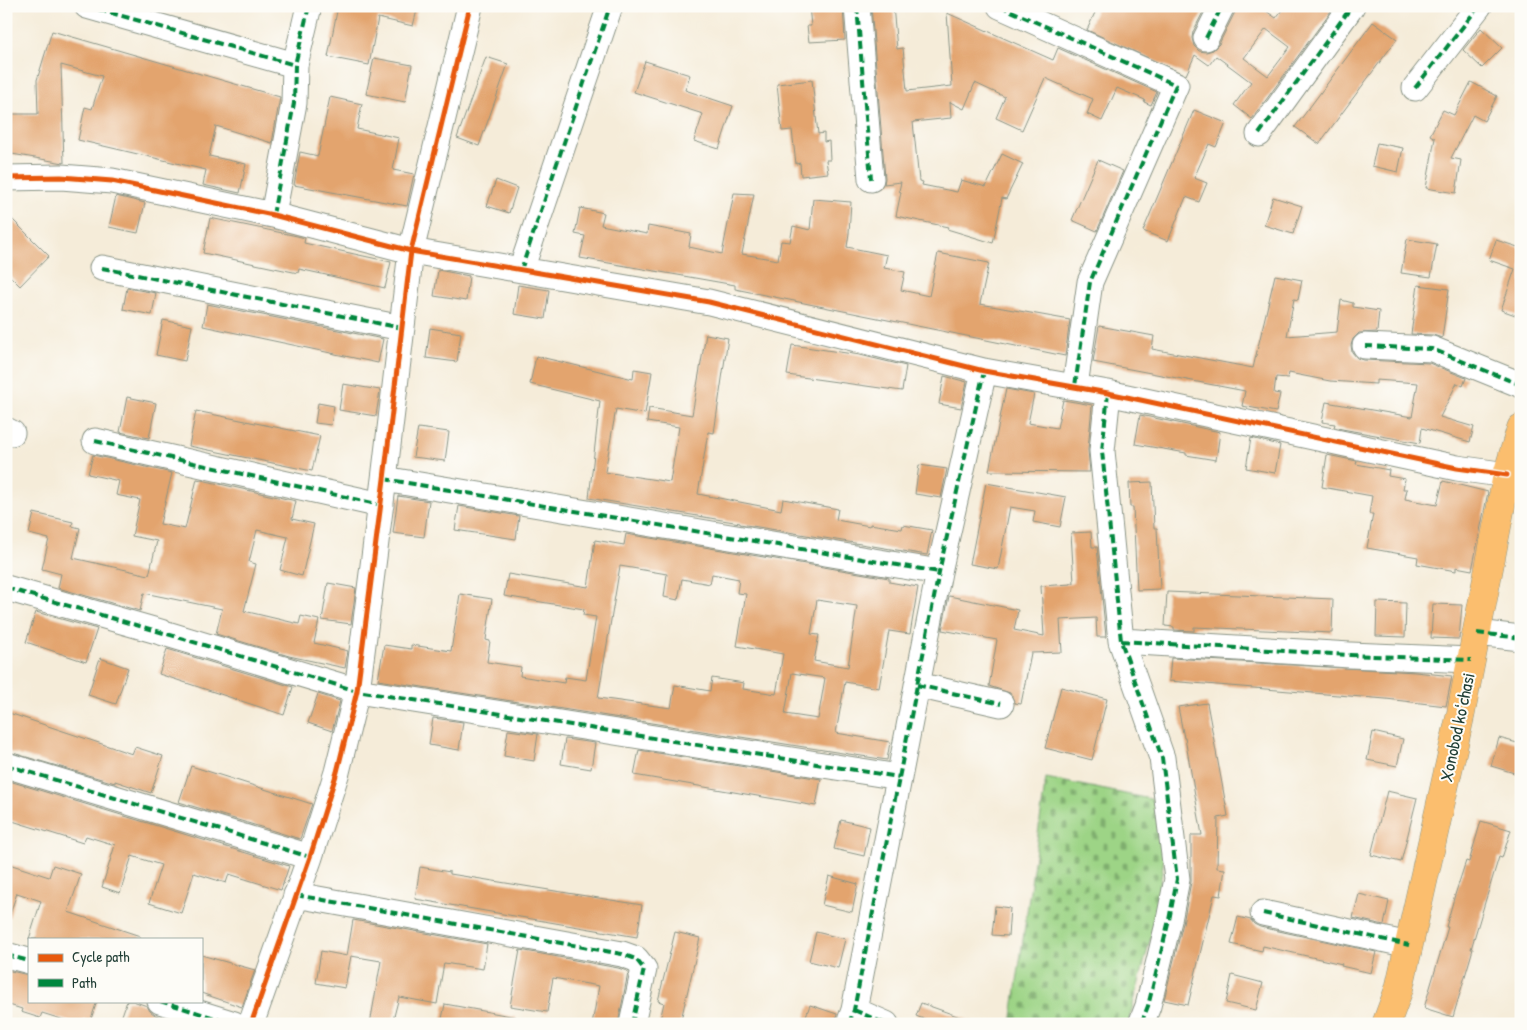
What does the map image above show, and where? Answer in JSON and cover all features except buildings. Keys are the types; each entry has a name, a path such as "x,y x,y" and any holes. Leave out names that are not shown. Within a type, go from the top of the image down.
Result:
{"main road":[{"name":"Xonobod koʻchasi","path":"1386,1024 1399,989 1409,945 1477,633 1507,475 1521,428"}],"street":[{"path":"87,6 295,65"},
{"path":"273,215 294,103 295,65 309,6"},
{"path":"251,1024 310,857 337,772 357,691 411,251 470,6"},
{"path":"521,270 610,6"},
{"path":"857,6 871,179"},
{"path":"1001,6 1176,85 1090,282 1075,386"},
{"path":"1206,38 1222,6"},
{"path":"1259,134 1352,6"},
{"path":"1415,88 1479,6"},
{"path":"6,178 61,177 112,181 273,215 411,251 709,302 984,371 1075,386 1457,468 1507,475"},
{"path":"102,268 402,328"},
{"path":"1365,346 1432,349 1521,385"},
{"path":"886,1024 851,1017 939,572 984,371"},
{"path":"1108,393 1102,451 1121,641 1162,758 1177,879 1152,987 1141,1024"},
{"path":"94,441 381,505"},
{"path":"384,479 939,572"},
{"path":"6,588 357,691 898,776"},
{"path":"1477,633 1521,638"},
{"path":"1121,641 1350,655 1471,660"},
{"path":"917,685 1000,704"},
{"path":"6,765 310,857"},
{"path":"296,895 622,954 636,959 644,969 632,1024"},
{"path":"1263,913 1409,945"},
{"path":"6,954 28,961"},
{"path":"163,1002 234,1024"}],"green space":[{"path":"1046,778 1155,800 1165,853 1153,929 1128,1024 1011,1024"}],"marked path":[{"path":"87,6 295,65"},
{"path":"273,215 294,103 295,65 309,6"},
{"path":"521,270 610,6"},
{"path":"857,6 871,179"},
{"path":"1000,6 1176,85 1090,282 1075,386"},
{"path":"1206,38 1222,6"},
{"path":"1259,134 1352,6"},
{"path":"1415,88 1479,6"},
{"path":"102,268 402,328"},
{"path":"1365,346 1432,349 1521,385"},
{"path":"849,1024 854,1010 939,572 984,371"},
{"path":"1108,393 1102,451 1121,641 1162,758 1177,879 1148,1006 1141,1024"},
{"path":"95,441 381,505"},
{"path":"384,479 939,572"},
{"path":"6,588 357,691 899,777"},
{"path":"1477,633 1521,638"},
{"path":"1121,641 1350,655 1471,660"},
{"path":"917,685 1001,704"},
{"path":"6,765 310,857"},
{"path":"296,895 622,954 636,959 644,969 632,1024"},
{"path":"1263,913 1409,945"},
{"path":"6,955 28,961"},
{"path":"163,1002 234,1024"},
{"path":"854,1010 886,1024"}],"cycle path":[{"path":"251,1024 310,857 337,772 357,691 411,251 470,6"},
{"path":"6,178 61,177 112,181 273,215 411,251 709,302 984,371 1108,393 1457,468 1507,475"}]}
